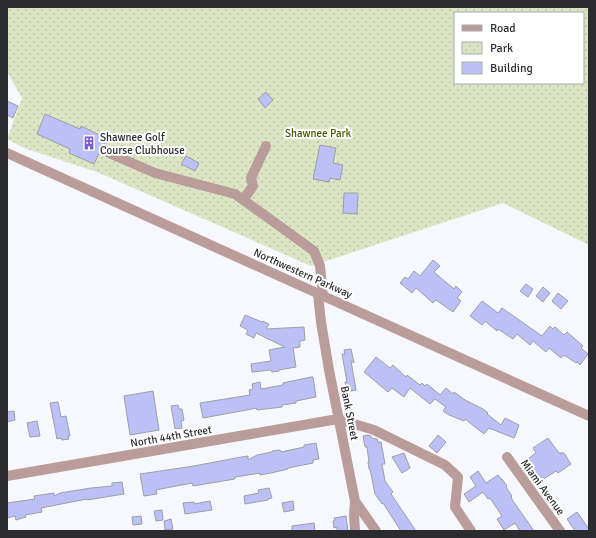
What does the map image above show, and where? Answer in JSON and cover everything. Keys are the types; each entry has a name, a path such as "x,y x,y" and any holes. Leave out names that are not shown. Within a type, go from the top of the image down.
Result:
{"street":[{"path":"243,200 253,186 251,178 266,146"},
{"name":"Bank Street","path":"109,153 154,172 235,194 314,251 320,266 321,322 338,419 355,501 376,531"},
{"name":"Northwestern Parkway","path":"7,154 321,295 400,328 589,416"},
{"path":"338,419 374,430 445,465 458,477 455,507 471,531"},
{"name":"North 44th Street","path":"7,476 338,419"},
{"name":"Miami Avenue","path":"507,457 560,531"},
{"path":"355,501 355,531"}],"green space":[{"name":"Shawnee Park","path":"7,7 589,7 589,245 503,203 311,266 97,172 24,148 7,139 22,98 7,72"}],"building":[{"path":"266,92 273,100 265,108 258,99"},
{"path":"7,101 18,106 13,118 7,115"},
{"path":"45,114 80,129 81,126 108,139 104,148 102,147 94,164 69,153 70,149 37,134"},
{"path":"320,145 336,148 333,163 343,165 340,180 330,178 329,182 313,179"},
{"path":"186,156 199,163 195,171 181,164"},
{"path":"344,193 358,193 357,214 343,213"},
{"path":"433,260 440,266 434,272 454,289 456,286 462,292 457,298 461,301 453,312 436,300 433,303 416,288 412,293 400,283 405,277 408,279 414,271 420,276"},
{"path":"526,284 533,289 528,297 520,291"},
{"path":"543,287 550,293 543,302 536,296"},
{"path":"558,293 568,301 561,309 552,301"},
{"path":"482,301 498,313 502,308 542,336 550,326 553,329 555,327 564,335 567,332 583,346 581,348 588,354 580,365 564,355 561,358 549,348 546,352 533,341 530,345 517,334 513,339 498,329 497,331 485,321 482,325 470,316"},
{"path":"245,315 269,324 266,329 304,327 305,340 300,341 300,347 293,348 296,367 272,372 271,370 252,372 251,364 271,361 269,350 285,347 256,333 254,338 246,334 248,330 240,326"},
{"path":"351,349 354,363 351,361 356,390 347,392 345,382 347,382 342,354 345,354 344,350"},
{"path":"376,357 390,368 393,365 406,377 407,375 420,385 422,383 425,386 427,384 440,395 446,388 453,394 454,392 465,400 483,409 501,425 505,418 519,425 514,438 489,428 484,434 465,419 464,421 443,411 446,407 435,399 430,404 410,388 404,397 392,388 388,392 364,372"},
{"path":"313,377 316,397 296,401 296,403 282,405 282,407 257,410 256,408 203,418 200,403 250,395 249,390 253,389 252,384 260,382 261,389 283,385 283,383"},
{"path":"153,391 159,430 130,435 124,396"},
{"path":"58,402 61,417 66,416 70,436 68,436 69,439 57,439 50,403"},
{"path":"178,405 179,409 182,409 184,420 181,421 182,428 175,429 171,406"},
{"path":"14,411 15,420 7,422 7,412"},
{"path":"37,421 40,436 30,437 27,423"},
{"path":"438,435 446,442 437,453 429,446"},
{"path":"363,436 371,436 371,438 377,439 378,442 381,442 385,464 382,464 385,481 393,492 391,494 416,531 401,531 383,503 382,504 375,494 369,469 367,447 365,447"},
{"path":"548,438 559,453 564,453 571,464 558,473 556,471 542,480 533,468 530,470 525,461 536,453 533,448"},
{"path":"316,443 319,459 313,460 313,463 260,475 260,473 193,486 192,483 171,487 156,490 157,494 144,496 140,474 248,456 248,460 257,455 272,451 280,450 281,452"},
{"path":"404,453 410,468 402,473 392,457"},
{"path":"478,471 486,483 498,475 502,479 512,496 513,501 534,531 520,531 515,523 504,530 497,519 502,516 490,498 488,499 483,492 469,502 464,494 476,486 470,477"},
{"path":"122,482 124,494 87,499 41,508 42,512 25,515 26,517 16,520 15,516 7,518 7,503 35,499 34,496 54,493 54,496 60,493 112,486 112,483"},
{"path":"269,488 272,498 245,504 244,496 259,493 258,490"},
{"path":"210,501 212,510 185,514 183,503 194,502 194,504"},
{"path":"293,501 294,510 284,512 282,503"},
{"path":"162,510 163,520 156,521 154,511"},
{"path":"577,512 589,531 575,531 567,519"},
{"path":"141,516 142,524 133,525 132,517"},
{"path":"346,516 348,531 337,531 337,527 334,528 334,518"},
{"path":"171,519 173,529 165,530 164,521"},
{"path":"314,523 315,531 292,531 292,526"}],"place":[{"name":"Shawnee Golf Course Clubhouse","path":"89,143"}]}
